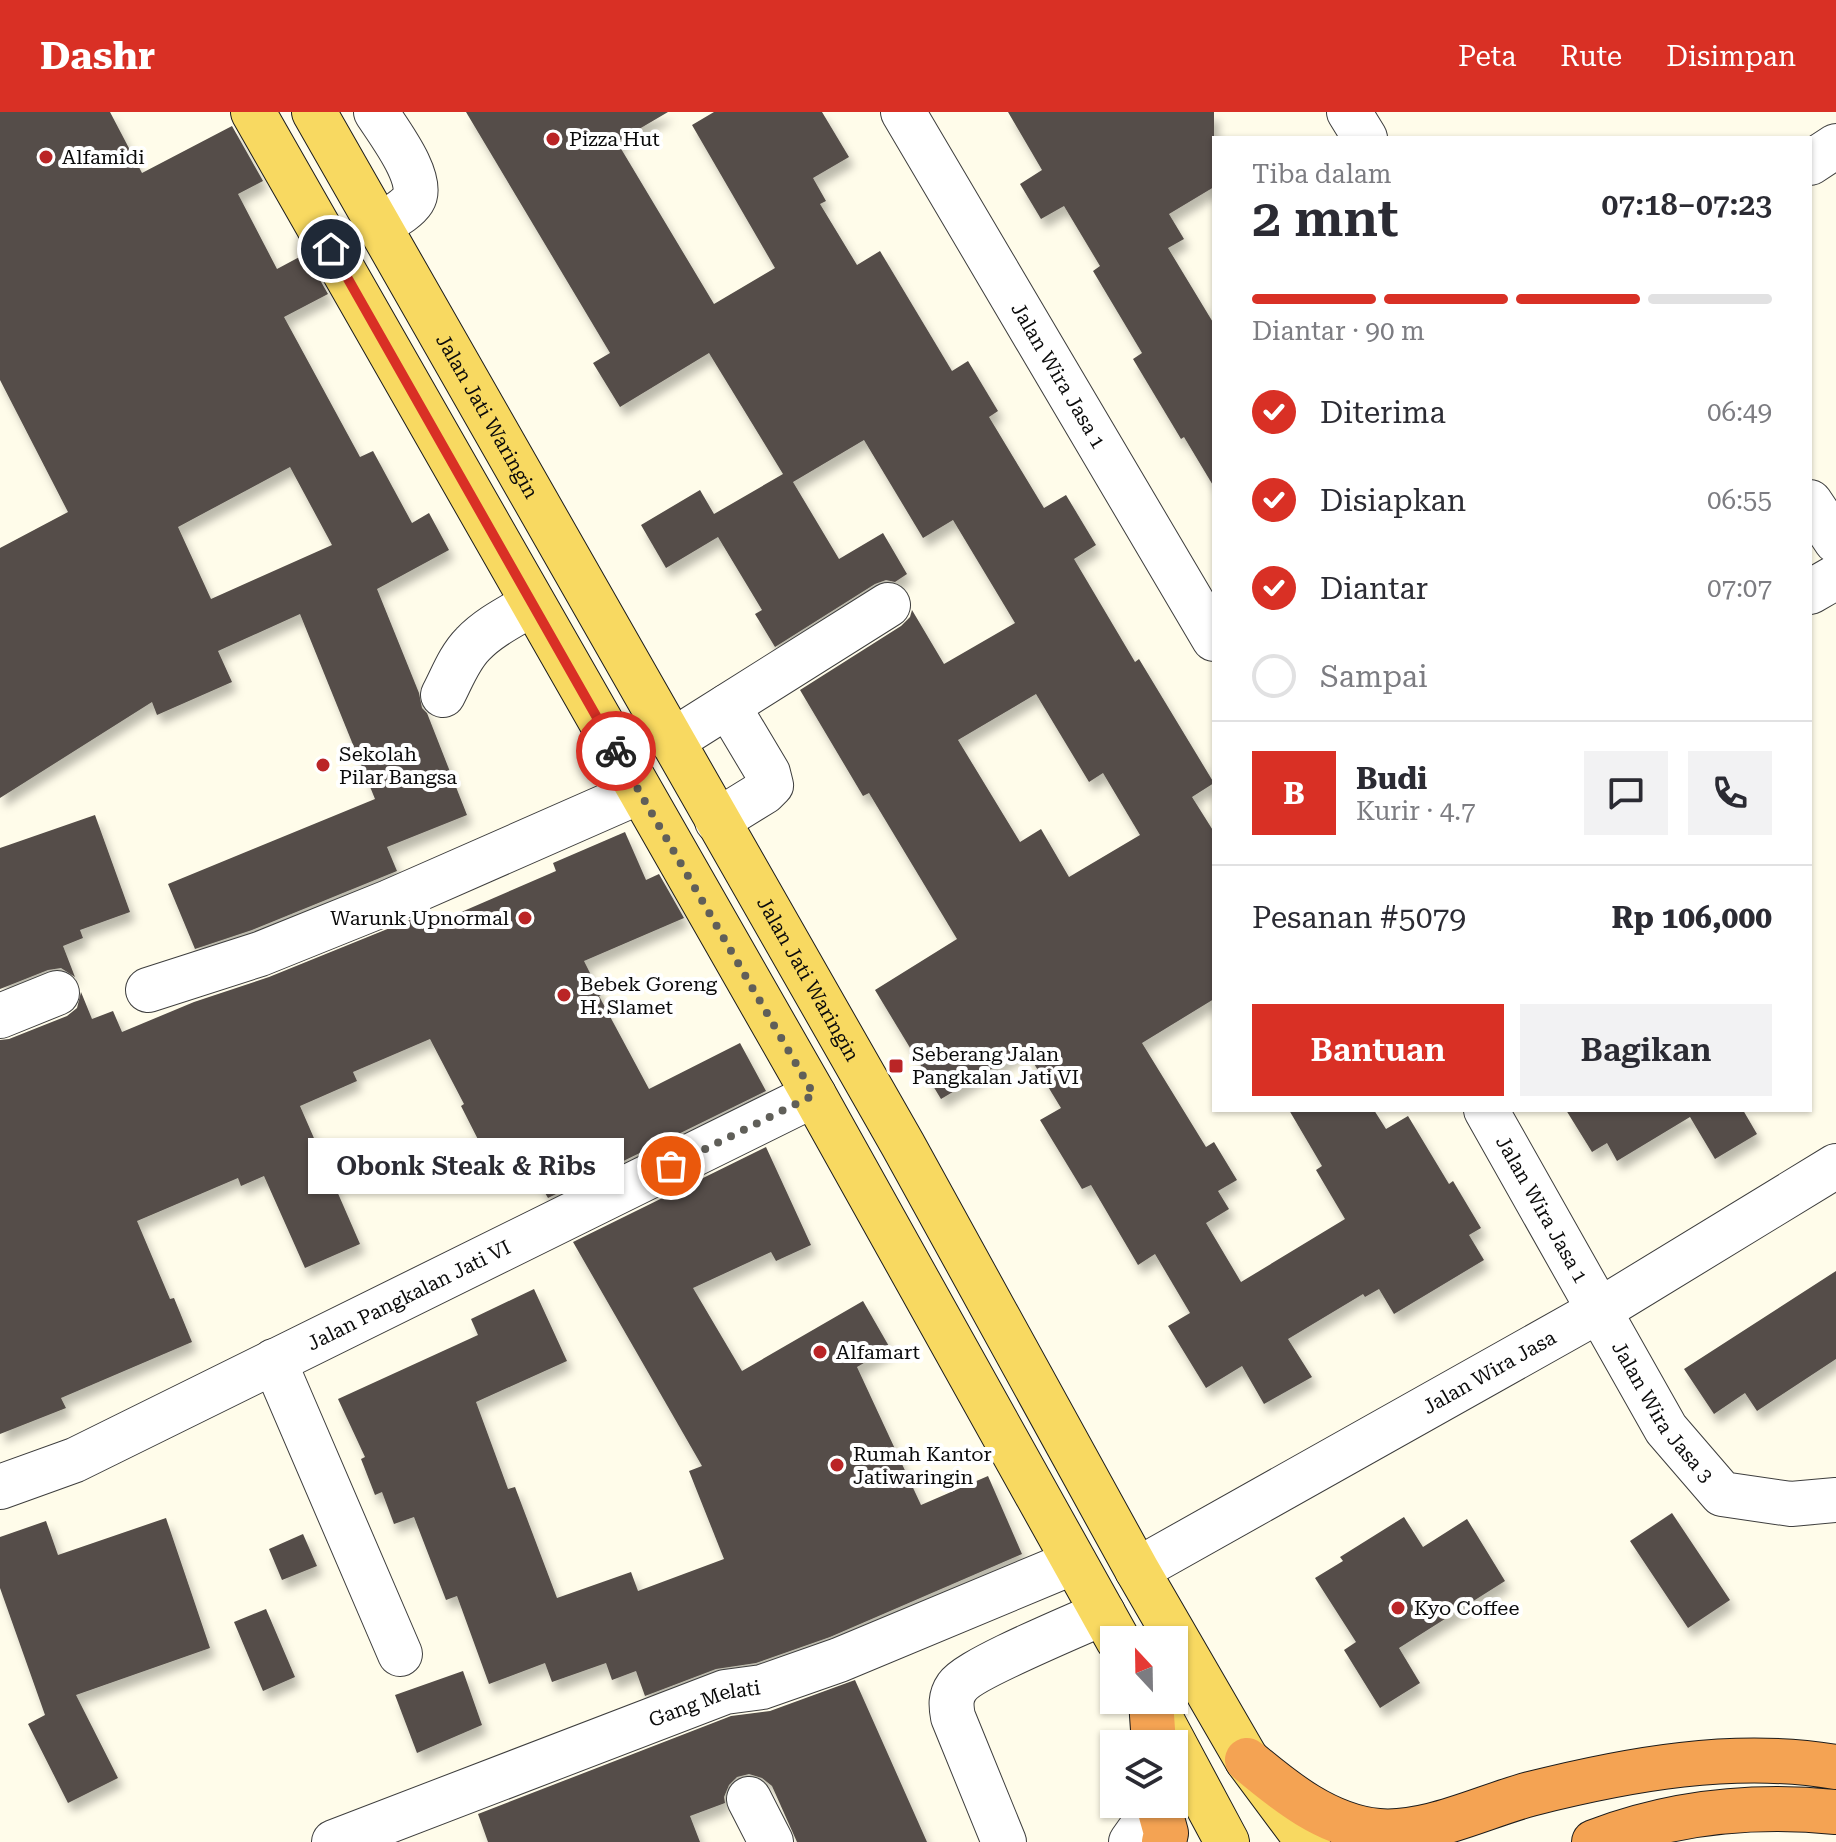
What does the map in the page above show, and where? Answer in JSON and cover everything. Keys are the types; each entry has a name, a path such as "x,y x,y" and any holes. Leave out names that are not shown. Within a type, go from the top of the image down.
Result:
{"highway":[{"path":"1247,1760 1276,1785 1322,1814 1353,1826 1406,1837 1528,1795 1661,1767 1728,1761 1785,1761 1836,1767"},
{"path":"1594,1842 1660,1821 1693,1815 1763,1808 1836,1812"},
{"path":"1162,1818 1166,1833 1164,1842"}],"main road":[{"path":"253,112 814,1095 1110,1626"},
{"name":"Jalan Jati Waringin","path":"314,112 903,1145 1137,1570 1247,1760 1308,1842"},
{"path":"1158,1714 1227,1842"}],"street":[{"path":"376,112 415,176 418,190 412,203 378,226"},
{"name":"Jalan Wira Jasa 1","path":"903,112 1212,636"},
{"path":"1349,112 1364,136"},
{"path":"1812,162 1836,146"},
{"path":"1812,505 1836,541"},
{"path":"1812,591 1836,577"},
{"path":"443,695 472,644 491,628 532,604"},
{"path":"672,741 888,605"},
{"path":"717,821 771,785 768,773 728,706"},
{"path":"148,990 260,954 332,925 639,792"},
{"path":"0,1016 57,993"},
{"name":"Jalan Pangkalan Jati VI","path":"0,1487 75,1460 814,1095"},
{"name":"Jalan Wira Jasa 1","path":"1487,1112 1600,1310"},
{"name":"Jalan Wira Jasa","path":"1137,1570 1600,1310 1836,1166"},
{"name":"Jalan Wira Jasa 3","path":"1600,1310 1666,1429 1722,1494 1791,1504 1836,1500"},
{"path":"274,1361 400,1654"},
{"name":"Gang Melati","path":"334,1842 725,1692 762,1687 839,1660 1074,1562"},
{"path":"1004,1842 953,1717 950,1702 958,1685 998,1662 1100,1629"},
{"path":"749,1799 771,1842"},
{"path":"1131,1842 1147,1818"}],"building":[{"path":"0,112 110,112 142,173 232,126 263,181 238,194 277,269 305,254 328,294 284,317 360,457 373,451 412,523 429,513 449,550 377,589 467,815 387,847 397,871 252,930 195,949 168,884 375,799 300,614 218,651 232,682 157,715 152,702 0,798 0,548 68,512 0,380","holes":["290,467 332,545 211,599 178,527"]},
{"path":"466,112 668,112 617,142 714,304 775,268 692,125 714,112 822,112 849,157 813,178 826,201 820,204 857,265 880,251 952,371 968,361 998,411 989,417 1044,508 1066,495 1096,545 1074,559 1135,662 1139,659 1212,780 1212,784 1192,797 1212,829 1212,1000 1142,1043 1206,1147 1214,1142 1237,1180 1218,1191 1229,1209 1206,1223 1241,1282 1345,1219 1316,1170 1322,1166 1290,1112 1375,1112 1386,1129 1408,1116 1449,1184 1453,1181 1481,1228 1469,1235 1484,1260 1394,1314 1379,1289 1365,1297 1363,1294 1288,1339 1312,1377 1264,1404 1242,1366 1206,1388 1168,1326 1190,1313 1155,1254 1138,1265 1091,1185 1082,1189 1040,1120 1061,1108 1025,1049 941,1099 875,990 957,939 869,793 863,796 800,690 901,626 912,610 944,664 1015,623 953,520 923,538 864,440 793,482 839,559 883,533 907,574 895,582 886,580 875,584 775,647 755,614 762,610 718,537 666,568 641,525 700,490 714,514 783,474 709,353 620,407 593,363 610,353","holes":["1036,694 1089,782 1103,773 1140,835 1069,877 1041,829 1020,842 958,740"]},
{"path":"1008,112 1214,112 1212,188 1169,214 1184,239 1168,248 1212,321 1212,484 1133,359 1142,353 1093,271 1100,266 1064,206 1041,219 1020,184 1042,170"},
{"path":"95,815 130,912 80,930 83,938 63,946 75,977 61,968 48,970 0,989 0,848"},
{"path":"625,832 646,880 659,874 684,918 584,961 599,996 649,1089 740,1043 766,1091 548,1198 521,1152 492,1167 430,1039 353,1072 357,1081 300,1106 360,1244 305,1268 264,1176 241,1186 238,1178 137,1221 192,1342 61,1398 66,1408 0,1434 0,1040 67,1016 77,1008 81,992 92,1019 113,1011 122,1032 417,917 422,929 556,871 553,863"},
{"path":"1567,1112 1744,1112 1757,1134 1715,1159 1690,1117 1617,1161 1607,1143 1592,1152"},
{"path":"766,1147 811,1245 776,1261 771,1252 693,1288 742,1371 863,1301 890,1348 857,1367 921,1505 988,1476 1022,1554 830,1637 756,1663 716,1669 645,1696 636,1671 612,1680 606,1663 552,1682 545,1663 489,1684 457,1596 446,1600 414,1517 394,1524 382,1492 375,1495 361,1459 365,1457 338,1399 478,1335 471,1319 534,1289 567,1361 476,1402 508,1489 515,1487 557,1598 631,1572 638,1591 724,1559 689,1471 702,1466 573,1242"},
{"path":"1836,1271 1836,1359 1757,1411 1745,1393 1714,1414 1684,1369"},
{"path":"1672,1513 1730,1600 1688,1628 1630,1541"},
{"name":"Kyo Coffee","path":"1404,1517 1423,1547 1467,1519 1505,1581 1399,1648 1420,1683 1380,1708 1344,1650 1356,1642 1315,1578 1343,1561 1340,1557"},
{"path":"166,1518 210,1648 76,1695 118,1778 68,1803 28,1724 45,1715 0,1588 0,1537 46,1521 58,1555"},
{"path":"303,1534 317,1566 282,1580 269,1549"},
{"path":"266,1609 295,1677 263,1691 234,1622"},
{"path":"463,1671 482,1725 417,1753 395,1695"},
{"path":"855,1680 927,1842 797,1842 772,1786 762,1778 749,1774 737,1777 729,1785 725,1803 690,1816 700,1842 488,1842 478,1814 731,1716 770,1711"}],"way so far":[{"path":"616,751 814,1095 671,1166"}],"place":[{"name":"Pizza Hut","path":"553,139"},
{"name":"Alfamidi","path":"46,157"},
{"name":"Sekolah Pilar Bangsa","path":"323,765"},
{"name":"Warunk Upnormal","path":"525,918"},
{"name":"Bebek Goreng H. Slamet","path":"564,995"},
{"name":"Seberang Jalan Pangkalan Jati VI","path":"896,1066"},
{"name":"Obonk Steak & Ribs","path":"671,1166"},
{"name":"Alfamart","path":"820,1352"},
{"name":"Rumah Kantor Jatiwaringin","path":"837,1465"},
{"name":"Kyo Coffee","path":"1398,1608"}],"route":[{"path":"331,249 616,751"}]}
